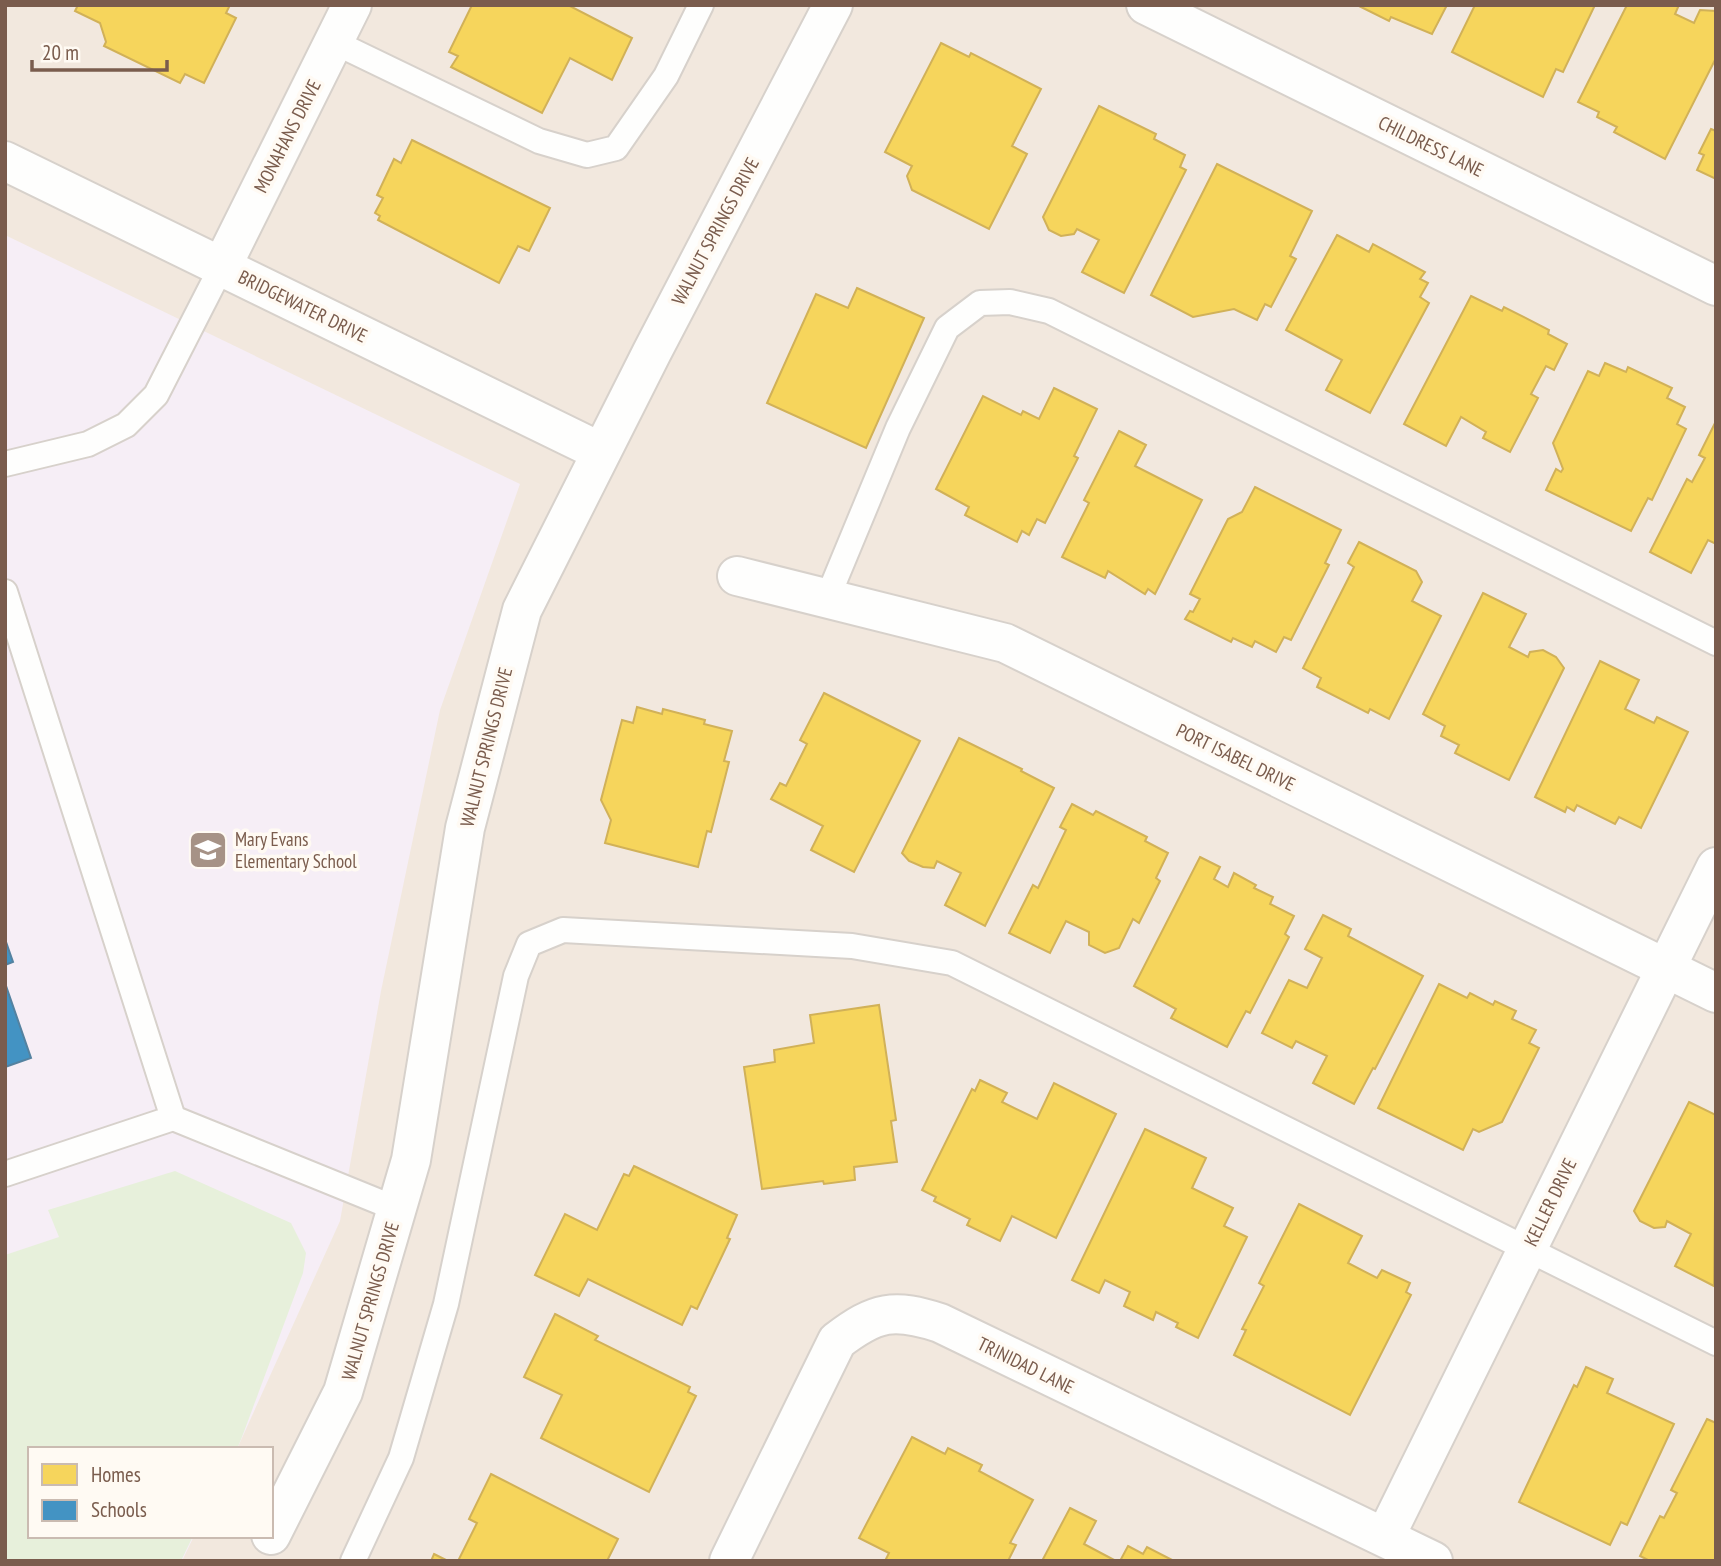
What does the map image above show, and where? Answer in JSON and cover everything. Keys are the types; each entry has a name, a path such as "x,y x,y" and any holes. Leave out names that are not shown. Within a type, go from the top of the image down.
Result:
{"street":[{"name":"MONAHANS DRIVE","path":"222,266 352,5"},
{"name":"WALNUT SPRINGS DRIVE","path":"273,1531 343,1392 411,1160 465,828 522,610 833,5"},
{"name":"CHILDRESS LANE","path":"1146,5 1716,286"},
{"name":"BRIDGEWATER DRIVE","path":"5,161 601,452"},
{"name":"PORT ISABEL DRIVE","path":"737,576 1005,643 1716,993"},
{"name":"KELLER DRIVE","path":"1385,1537 1716,867"},
{"name":"TRINIDAD LANE","path":"729,1561 837,1341 859,1324 886,1314 914,1315 940,1324 1433,1561"},
{"name":"WALNUT SPRINGS DRIVE","path":"258,1561 270,1538"}],"lane":[{"path":"334,42 539,141 587,155 616,148 666,76 701,5"},
{"path":"5,464 88,444 126,425 156,395 222,266"},
{"path":"827,599 898,428 947,328 980,303 1010,302 1049,311 1716,643"},
{"path":"5,592 173,1118"},
{"path":"353,1561 401,1458 446,1304 516,976 529,944 563,930 852,946 951,963 1716,1343"},
{"path":"5,1174 173,1118 397,1209"}],"shaded area":[{"path":"5,5 1716,5 1716,1561 5,1561"},
{"name":"Mary Evans Elementary School","path":"5,235 520,484 440,710 381,991 340,1221 238,1447 28,1447 28,1538 193,1538 182,1561 5,1561"}],"green space":[{"path":"175,1171 291,1223 306,1253 303,1273 238,1447 28,1447 28,1538 192,1538 181,1561 5,1561 5,1255 59,1237 48,1210"}],"building: Homes":[{"path":"78,5 230,5 226,13 236,18 204,83 185,74 180,83 104,46 106,42 100,23 75,11"},
{"path":"472,5 568,5 632,38 612,80 570,58 542,113 451,67 458,56 449,52"},
{"path":"1357,5 1447,5 1432,34 1391,17 1389,21"},
{"path":"1475,5 1595,5 1563,72 1556,69 1543,97 1452,52"},
{"path":"1627,5 1679,5 1675,14 1694,23 1700,10 1716,11 1716,58 1665,159 1614,132 1617,127 1597,117 1599,112 1578,102"},
{"path":"941,43 969,57 971,53 1041,89 1012,146 1027,154 989,229 912,190 907,176 912,166 885,152"},
{"path":"1099,106 1156,134 1154,139 1185,155 1180,167 1186,170 1124,293 1082,272 1099,240 1077,229 1074,234 1061,236 1049,230 1043,217"},
{"path":"1711,129 1716,131 1716,179 1697,170 1704,155 1699,153"},
{"path":"412,140 550,208 529,251 518,246 499,283 378,220 380,216 375,213 383,198 377,195 394,159 401,163"},
{"path":"1217,164 1312,211 1290,256 1296,259 1271,307 1265,304 1257,320 1234,309 1193,317 1151,295"},
{"path":"1337,235 1369,252 1373,244 1425,272 1420,279 1428,283 1420,297 1429,303 1370,413 1326,390 1342,360 1286,330"},
{"path":"857,288 924,318 866,448 767,403 816,294 848,308"},
{"path":"1471,296 1502,311 1504,307 1549,330 1548,334 1567,344 1554,370 1546,366 1531,394 1538,398 1510,452 1483,438 1486,432 1461,417 1446,446 1404,424"},
{"path":"1605,363 1626,372 1628,367 1672,388 1667,398 1685,407 1677,424 1686,429 1652,500 1648,498 1631,531 1546,490 1556,469 1561,472 1563,469 1553,443 1588,371 1599,376"},
{"path":"1054,388 1097,409 1074,456 1078,458 1045,523 1037,519 1029,535 1022,531 1017,542 965,515 969,507 936,489 983,396 1021,415 1023,411 1039,419"},
{"path":"1716,421 1716,544 1708,540 1691,573 1650,552 1687,479 1692,482 1705,458 1699,455"},
{"path":"1119,431 1146,445 1135,466 1202,500 1155,594 1148,589 1145,594 1108,571 1105,578 1062,557 1089,503 1084,500"},
{"path":"1255,487 1341,530 1325,563 1329,565 1291,640 1284,637 1276,652 1255,641 1252,647 1233,638 1231,642 1185,619 1190,611 1193,612 1200,599 1190,594 1228,519 1242,512"},
{"path":"1359,542 1416,571 1422,582 1412,601 1441,616 1389,719 1370,709 1368,713 1317,687 1321,678 1303,668 1354,567 1348,563"},
{"path":"1483,593 1526,614 1509,647 1528,657 1530,652 1543,650 1556,657 1564,668 1509,780 1455,753 1459,745 1441,736 1445,726 1423,714"},
{"path":"1600,661 1639,680 1625,709 1654,723 1657,717 1688,732 1641,828 1619,817 1615,824 1577,805 1574,811 1567,807 1565,812 1535,797"},
{"path":"824,693 920,741 854,872 811,850 823,826 771,799 780,783 786,786 807,744 800,740"},
{"path":"637,707 662,714 663,709 705,720 704,724 732,731 724,761 729,762 711,832 707,831 698,867 605,843 611,820 601,800 622,720 633,723"},
{"path":"959,738 1054,788 985,926 945,905 961,873 937,861 934,868 923,867 909,861 902,853"},
{"path":"1072,804 1093,815 1096,811 1147,837 1145,841 1168,853 1156,878 1160,881 1139,923 1133,919 1119,948 1105,953 1089,945 1089,932 1066,921 1050,953 1009,933 1033,885 1038,888 1066,830 1060,827"},
{"path":"1200,857 1220,867 1214,879 1228,887 1234,873 1256,885 1254,888 1273,897 1270,904 1294,916 1285,934 1289,937 1250,1013 1246,1011 1227,1047 1171,1018 1176,1009 1134,986"},
{"path":"1323,915 1351,929 1348,936 1423,976 1354,1104 1313,1083 1327,1056 1296,1041 1292,1048 1262,1033 1289,980 1307,988 1322,958 1305,949"},
{"path":"1439,984 1467,998 1470,993 1493,1005 1495,1001 1516,1011 1512,1019 1536,1030 1529,1043 1539,1048 1502,1122 1479,1132 1473,1129 1463,1150 1378,1108"},
{"path":"879,1005 896,1120 891,1121 897,1162 854,1167 855,1180 762,1189 744,1067 775,1062 774,1050 814,1043 810,1015"},
{"path":"980,1080 1007,1093 1002,1102 1037,1119 1054,1083 1116,1114 1056,1238 1012,1216 1000,1241 967,1225 970,1219 934,1201 936,1197 922,1190 972,1089 975,1091"},
{"path":"1689,1102 1716,1115 1714,1286 1675,1266 1691,1234 1667,1221 1665,1227 1654,1228 1640,1221 1634,1211"},
{"path":"1145,1129 1206,1158 1192,1188 1233,1208 1224,1226 1247,1237 1198,1338 1176,1327 1178,1323 1156,1312 1153,1320 1124,1306 1130,1292 1105,1280 1099,1293 1072,1280"},
{"path":"634,1166 737,1215 727,1238 730,1239 697,1309 691,1306 682,1325 588,1279 579,1296 535,1275 565,1214 597,1230 624,1174 629,1176"},
{"path":"1299,1204 1362,1236 1348,1263 1377,1278 1382,1270 1410,1283 1406,1292 1411,1295 1350,1415 1234,1355 1246,1330 1242,1329 1264,1286 1259,1283"},
{"path":"555,1314 598,1336 595,1340 690,1387 688,1392 696,1396 649,1492 541,1438 562,1395 524,1377"},
{"path":"1586,1367 1613,1379 1607,1393 1674,1424 1627,1525 1621,1522 1610,1545 1519,1502 1574,1385 1577,1387"},
{"path":"1707,1419 1716,1423 1716,1561 1650,1561 1640,1556 1660,1516 1664,1518 1677,1493 1671,1490"},
{"path":"912,1437 945,1454 948,1448 982,1465 979,1471 1033,1500 1010,1543 1016,1545 1008,1561 885,1561 889,1553 859,1538"},
{"path":"491,1474 618,1539 607,1561 458,1561 477,1523 469,1519"},
{"path":"1070,1508 1096,1521 1084,1544 1116,1561 1042,1561"},
{"path":"1128,1546 1143,1554 1147,1547 1174,1561 1120,1561"},
{"path":"434,1554 448,1561 431,1561"}],"building: Schools":[{"path":"5,939 13,962 5,965"},
{"path":"5,983 31,1058 5,1067"}],"place":[{"name":"Mary Evans Elementary School","path":"208,850"}]}
